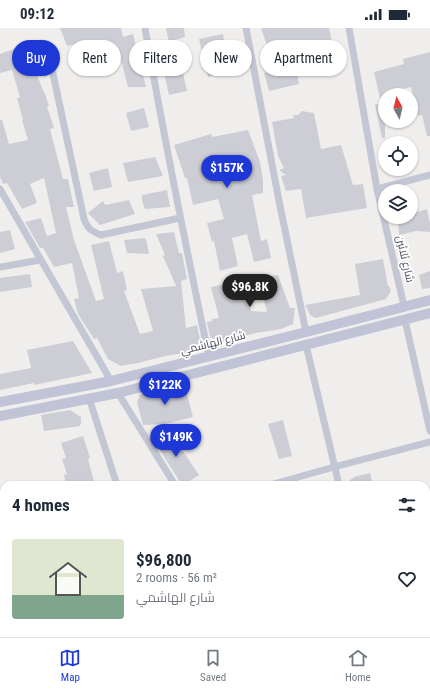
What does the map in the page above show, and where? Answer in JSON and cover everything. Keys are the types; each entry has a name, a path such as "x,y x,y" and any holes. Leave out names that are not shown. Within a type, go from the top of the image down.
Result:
{"main road":[{"name":"شارع الهاشمي","path":"0,402 111,381 430,300"},
{"path":"0,416 118,393 430,313"},
{"path":"111,381 118,393"}],"street":[{"path":"145,28 180,218 209,357"},
{"path":"246,28 306,332"},
{"name":"شارع ثلاثين","path":"349,28 377,189 404,306"},
{"path":"53,76 87,228 101,235 180,218"},
{"path":"377,189 430,175"},
{"path":"0,189 111,381"},
{"path":"0,267 40,260"},
{"path":"405,320 430,431"},
{"path":"306,345 338,481"},
{"path":"118,393 173,481"},
{"path":"89,398 116,481"},
{"path":"284,481 430,442"}],"building":[{"path":"60,28 121,28 123,37 133,34 134,40 129,40 129,76 143,76 146,87 128,87 121,60 121,40 68,40 67,46"},
{"path":"166,28 184,28 185,37 175,40 169,40"},
{"path":"261,28 329,28 332,40 265,40"},
{"path":"223,34 224,40 200,40 200,43 199,39"},
{"path":"12,50 12,70 0,73 0,54"},
{"path":"430,52 430,136 427,136 422,115 418,116 418,88 378,88 378,90 374,72 404,64 403,59"},
{"path":"14,76 38,76 49,106 47,107 54,128 50,129 63,179 68,179 74,207 66,207 74,240 96,301 104,299 91,245 109,241 117,273 123,271 127,290 124,291 140,334 153,331 141,289 176,286 163,256 165,255 156,234 174,232 179,253 182,253 187,279 181,281 186,328 197,325 202,348 198,351 165,356 121,366 108,359 97,338 94,339 78,314 74,299 79,298 72,263 54,267 43,248 40,248 25,222 41,218 47,236 56,233 44,178 30,184 37,203 22,209 7,183 3,184 0,177 0,120 2,120 9,144 28,140 17,98 20,97"},
{"path":"165,76 184,76 187,91 169,95"},
{"path":"265,76 298,76 299,84 269,91"},
{"path":"378,104 378,119 375,105"},
{"path":"144,108 149,127 131,131 126,113"},
{"path":"302,111 314,113 321,149 341,145 353,185 363,184 367,208 306,218 301,189 286,191 281,176 286,175 279,170 284,168 278,156 272,122 294,118 293,115 298,115"},
{"path":"380,128 385,128 385,136 382,136"},
{"path":"248,130 260,162 263,180 263,193 252,195 261,241 267,239 271,258 254,262 247,234 232,238 238,266 220,271 214,241 212,242 207,223 224,219 218,199 193,205 187,178 185,178 174,145 211,134 212,137"},
{"path":"155,157 163,176 128,182 123,163"},
{"path":"108,168 112,187 94,191 89,173"},
{"path":"167,190 170,207 145,209 142,201 142,195"},
{"path":"129,200 135,214 100,225 88,213 103,201 105,205"},
{"path":"427,209 430,232 416,231 399,235 398,224 418,224 418,212"},
{"path":"10,230 15,249 0,253 0,232"},
{"path":"145,238 149,254 127,253 124,240"},
{"path":"383,259 388,286 391,291 386,299 316,318 311,316 305,305 360,295 355,264"},
{"path":"430,271 430,288 422,289 419,275"},
{"path":"30,274 32,287 0,292 0,278"},
{"path":"278,275 290,308 295,308 293,324 281,329 256,333 221,342 210,337 207,322 212,321 212,319 219,318 211,287","holes":["261,289 267,312 251,311 247,292"]},
{"path":"73,341 92,373 34,385 34,383 0,390 0,374 31,368 27,350"},
{"path":"184,383 193,417 165,424 143,425 137,402 140,395"},
{"path":"70,410 81,417 80,426 44,431 41,415"},
{"path":"283,420 292,456 279,459 268,424"},
{"path":"171,433 199,475 189,481 179,481 151,436"},
{"path":"83,436 90,458 88,459 94,481 65,481 64,475 67,474 62,459 66,458 61,443"},
{"path":"370,473 372,481 349,481 354,477"}]}
